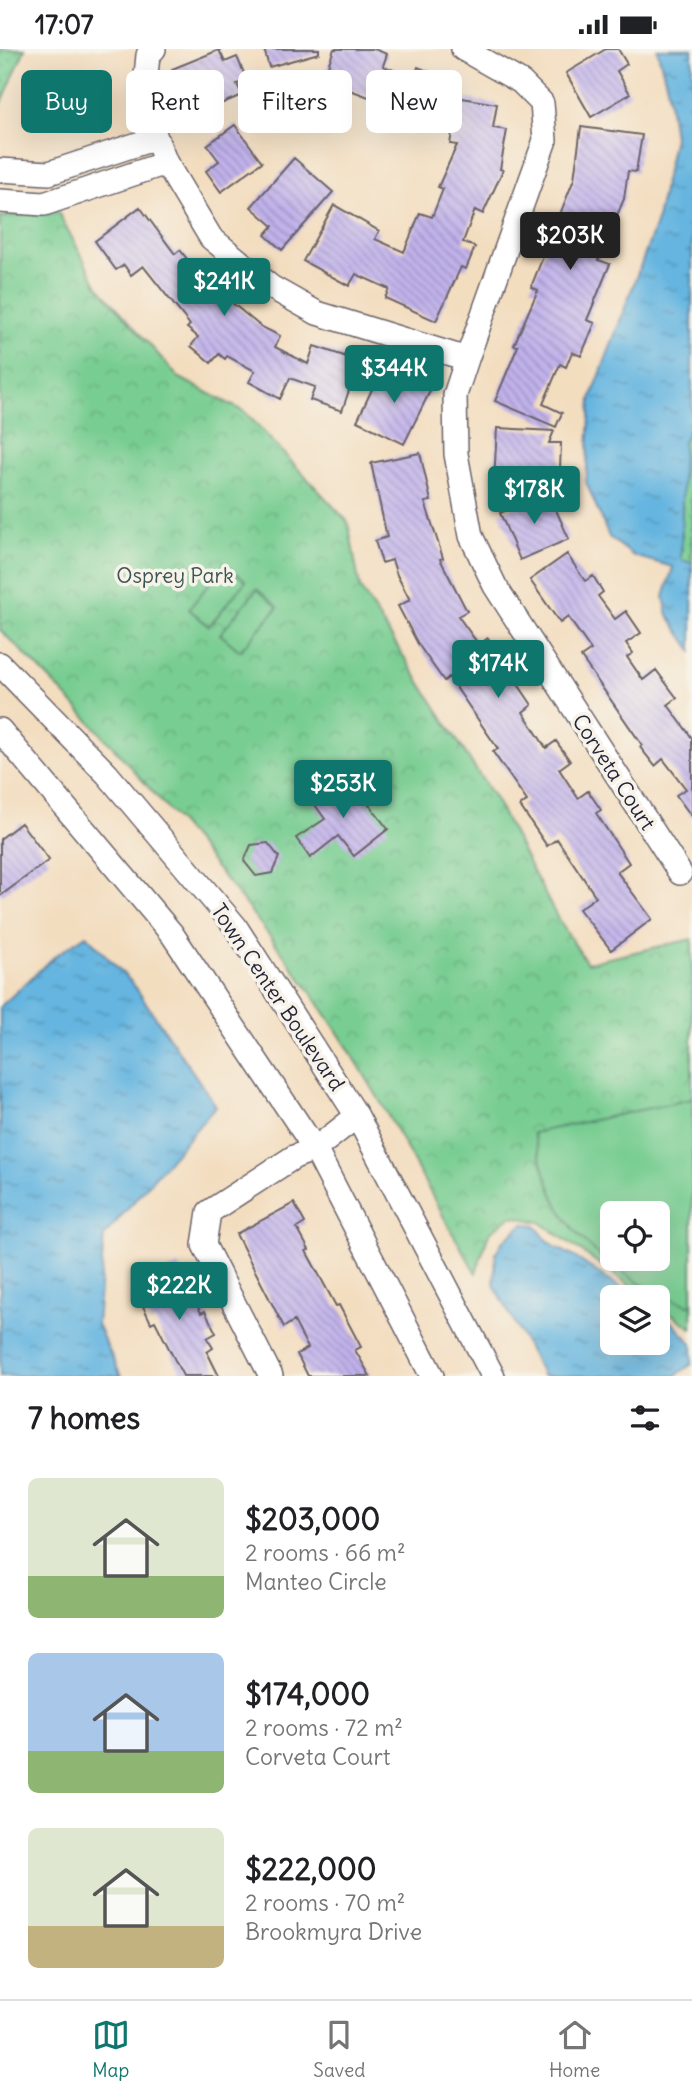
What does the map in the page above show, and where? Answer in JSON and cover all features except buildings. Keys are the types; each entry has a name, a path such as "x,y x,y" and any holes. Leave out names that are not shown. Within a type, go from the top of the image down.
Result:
{"street":[{"path":"154,49 148,55 145,96 156,138 166,163 211,238 271,287 317,313 467,359"},
{"name":"Corveta Court","path":"463,49 521,82 542,103 545,140 455,395 456,454 471,536 495,586 680,873"},
{"path":"0,170 49,173 156,138"},
{"path":"0,201 44,204 166,163"},
{"name":"Town Center Boulevard","path":"0,664 107,774 235,926 357,1116 492,1376"},
{"path":"0,730 172,934 315,1149 432,1376"},
{"path":"271,1376 204,1245 209,1212 294,1157 315,1149 357,1116"}],"green space":[{"path":"0,49 25,49 0,107"},
{"name":"Osprey Park","path":"58,212 98,286 178,377 245,412 348,522 360,588 496,801 558,919 587,963 692,939 692,1328 670,1313 670,1285 629,1285 609,1271 670,1271 670,1201 600,1201 600,1264 540,1222 511,1216 489,1233 476,1273 351,1052 266,931 150,789 77,708 0,630 0,217"},
{"path":"692,420 692,563 681,560 683,443"},
{"path":"225,564 246,581 209,626 189,609"},
{"path":"257,589 278,607 240,651 220,634"},
{"path":"692,1099 692,1306 670,1298 670,1285 643,1285 621,1271 670,1271 670,1201 600,1201 600,1255 569,1223 547,1180 533,1133"}],"water":[{"path":"657,49 692,49 692,420 683,443 681,560 692,563 692,651 668,615 664,597 673,567 634,556 609,537 586,482 591,399 656,224 674,137 667,86"},
{"path":"86,935 133,984 216,1106 104,1236 97,1325 121,1376 0,1376 0,1007 55,956"},
{"path":"523,1224 535,1225 557,1248 616,1285 600,1285 600,1355 670,1355 670,1321 692,1344 692,1364 675,1376 543,1376 494,1285 496,1252 503,1241"}]}
